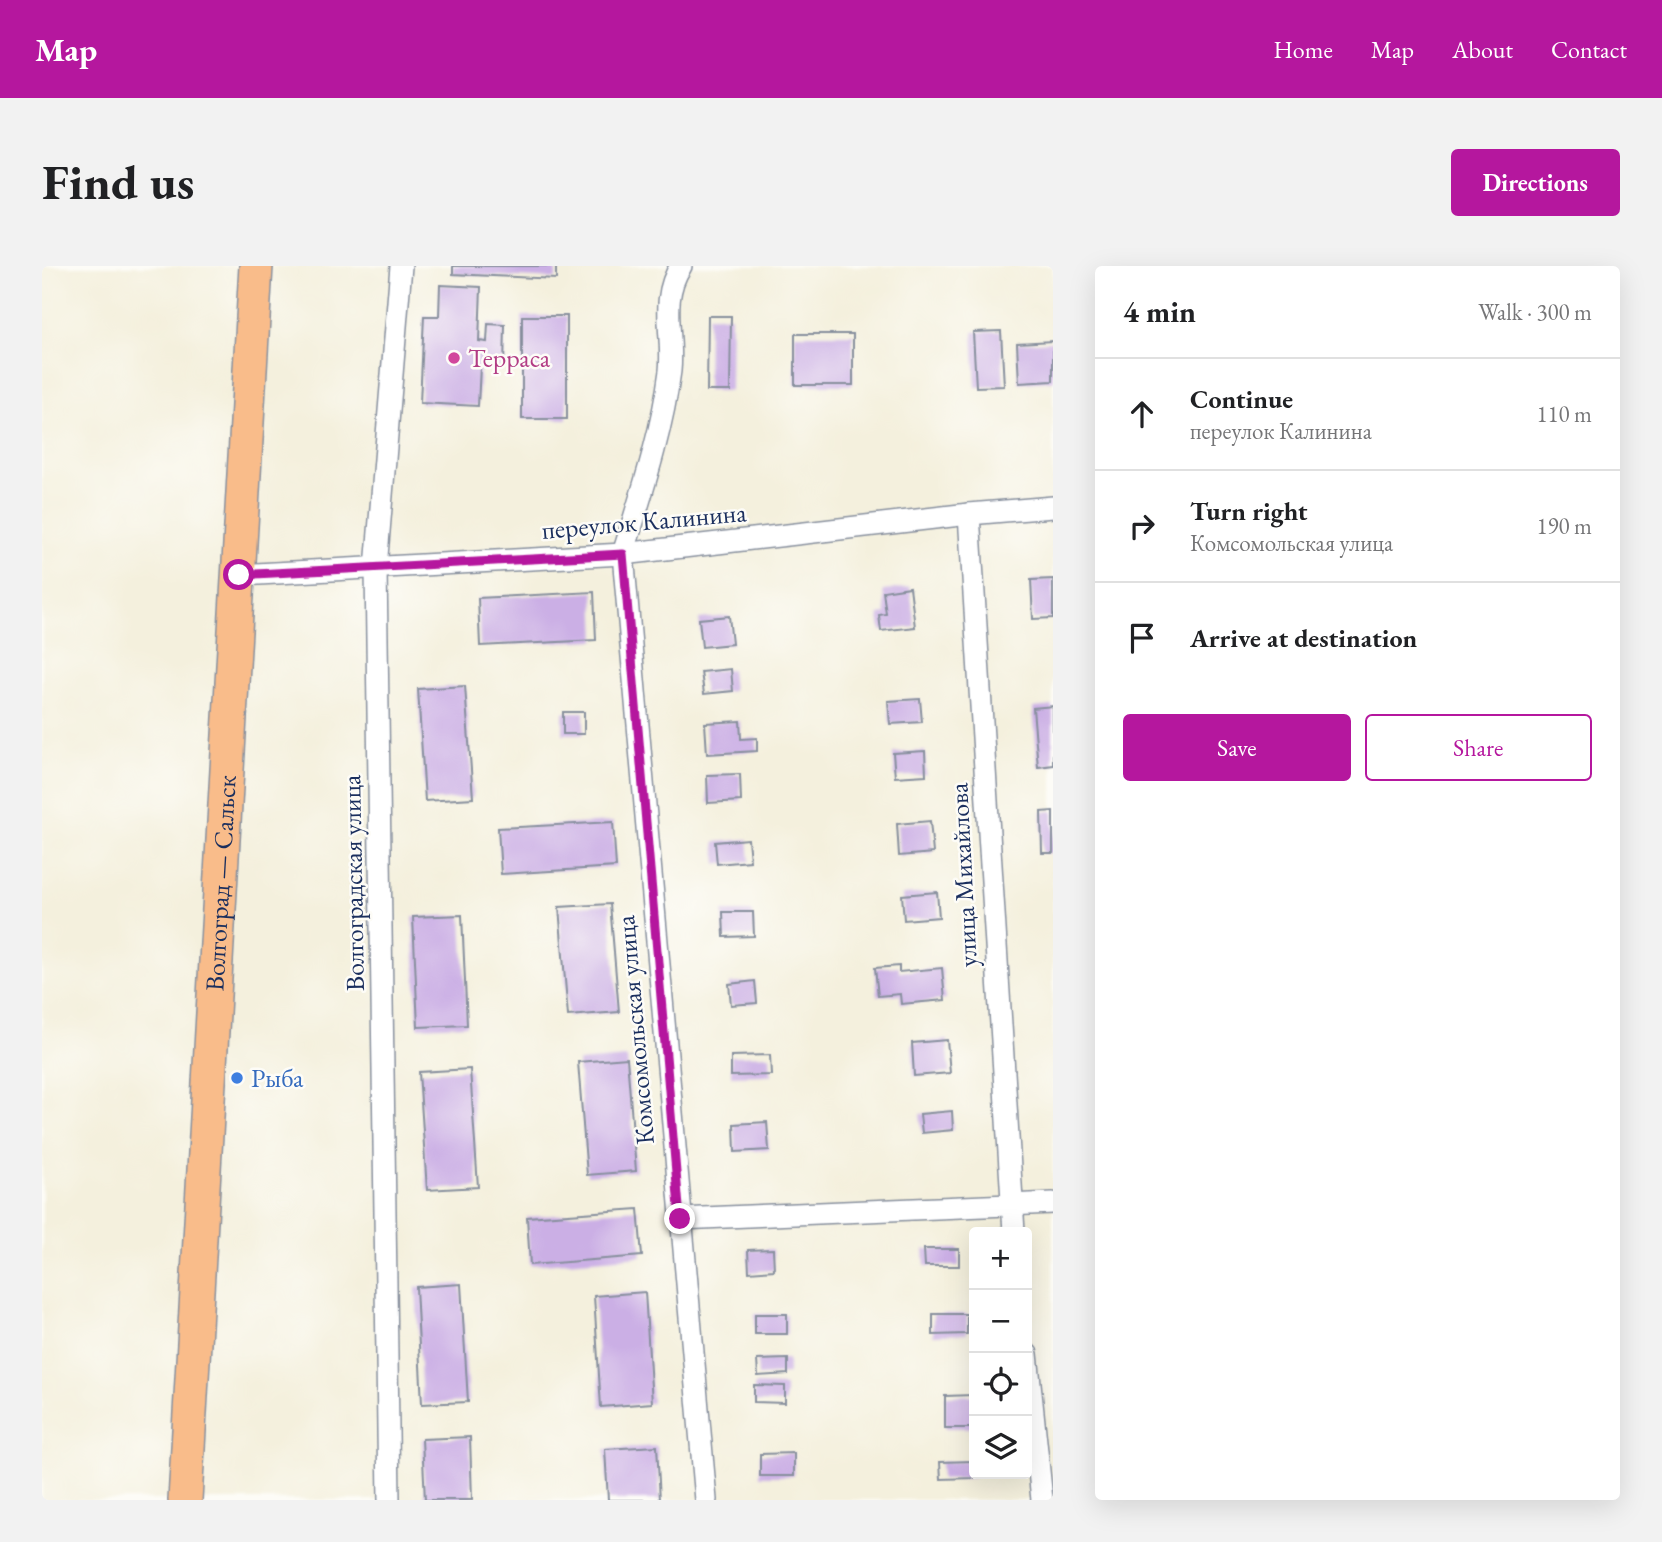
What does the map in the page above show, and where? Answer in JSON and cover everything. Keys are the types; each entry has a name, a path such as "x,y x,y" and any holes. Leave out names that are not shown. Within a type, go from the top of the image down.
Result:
{"main road":[{"name":"Волгоград — Сальск","path":"185,1500 256,266"}],"street":[{"name":"Волгоградская улица","path":"389,1500 376,568 401,266"},
{"path":"623,554 653,449 670,369 667,309 674,277 681,266"},
{"name":"переулок Калинина","path":"239,575 623,554 969,514 1053,507"},
{"name":"улица Михайлова","path":"969,514 1013,1227"},
{"name":"Комсомольская улица","path":"623,554 706,1500"},
{"path":"680,1219 1053,1203"},
{"path":"1032,1403 1042,1500"}],"building":[{"path":"453,266 556,266 556,279 453,274"},
{"path":"440,285 481,287 479,341 487,342 488,324 505,325 504,367 480,366 478,406 420,403 424,316 439,316"},
{"path":"522,316 567,316 567,419 522,419"},
{"path":"708,316 731,316 730,391 707,391"},
{"path":"1001,331 1004,386 976,387 973,332"},
{"path":"795,334 853,334 853,385 795,385"},
{"path":"1053,341 1053,381 1019,383 1017,343"},
{"path":"1053,579 1053,618 1033,619 1031,580"},
{"path":"910,587 915,627 881,631 879,615 886,614 883,591"},
{"path":"594,592 596,640 480,646 478,598"},
{"path":"729,616 732,644 702,647 699,619"},
{"path":"731,669 733,691 704,694 701,672"},
{"path":"465,686 473,798 425,801 418,689"},
{"path":"920,699 922,722 890,724 888,701"},
{"path":"1053,706 1053,765 1038,767 1033,708"},
{"path":"563,712 584,712 584,734 563,734"},
{"path":"740,721 741,739 757,738 757,751 707,754 705,723"},
{"path":"925,751 926,775 895,777 893,753"},
{"path":"740,774 741,801 708,803 707,775"},
{"path":"1053,811 1053,853 1042,853 1041,812"},
{"path":"930,821 933,853 899,856 897,824"},
{"path":"613,822 616,867 501,874 498,828"},
{"path":"748,839 750,861 717,864 715,842"},
{"path":"937,892 939,917 904,920 902,895"},
{"path":"610,904 619,1012 568,1016 559,907"},
{"path":"723,912 753,912 754,936 724,937"},
{"path":"462,915 467,1025 418,1027 413,917"},
{"path":"899,966 899,972 942,968 945,1000 901,1004 900,994 878,996 875,968"},
{"path":"755,981 757,1003 731,1005 729,984"},
{"path":"947,1040 950,1073 914,1076 912,1043"},
{"path":"770,1055 771,1075 731,1076 731,1056"},
{"path":"627,1058 636,1171 587,1175 578,1062"},
{"path":"470,1069 478,1187 427,1190 419,1072"},
{"path":"952,1111 953,1130 922,1133 920,1114"},
{"path":"767,1122 769,1150 735,1152 734,1124"},
{"path":"638,1209 642,1256 530,1265 527,1217"},
{"path":"773,1249 774,1270 749,1272 748,1250"},
{"path":"924,1249 959,1249 959,1266 925,1266"},
{"path":"461,1284 468,1402 422,1404 416,1287"},
{"path":"645,1292 652,1403 601,1407 594,1296"},
{"path":"755,1314 787,1314 787,1334 755,1334"},
{"path":"933,1314 967,1314 967,1334 933,1335"},
{"path":"788,1359 788,1374 758,1376 757,1360"},
{"path":"754,1385 785,1386 785,1403 754,1402"},
{"path":"969,1395 969,1428 945,1428 945,1396"},
{"path":"470,1437 472,1500 425,1500 422,1439"},
{"path":"657,1446 660,1500 608,1500 605,1449"},
{"path":"794,1453 794,1476 760,1476 760,1454"},
{"path":"969,1461 969,1478 941,1479 940,1462"}],"place":[{"name":"Терраса","path":"454,358"},
{"name":"Рыба","path":"237,1078"}],"route":[{"path":"239,575 623,554 680,1219"}]}
